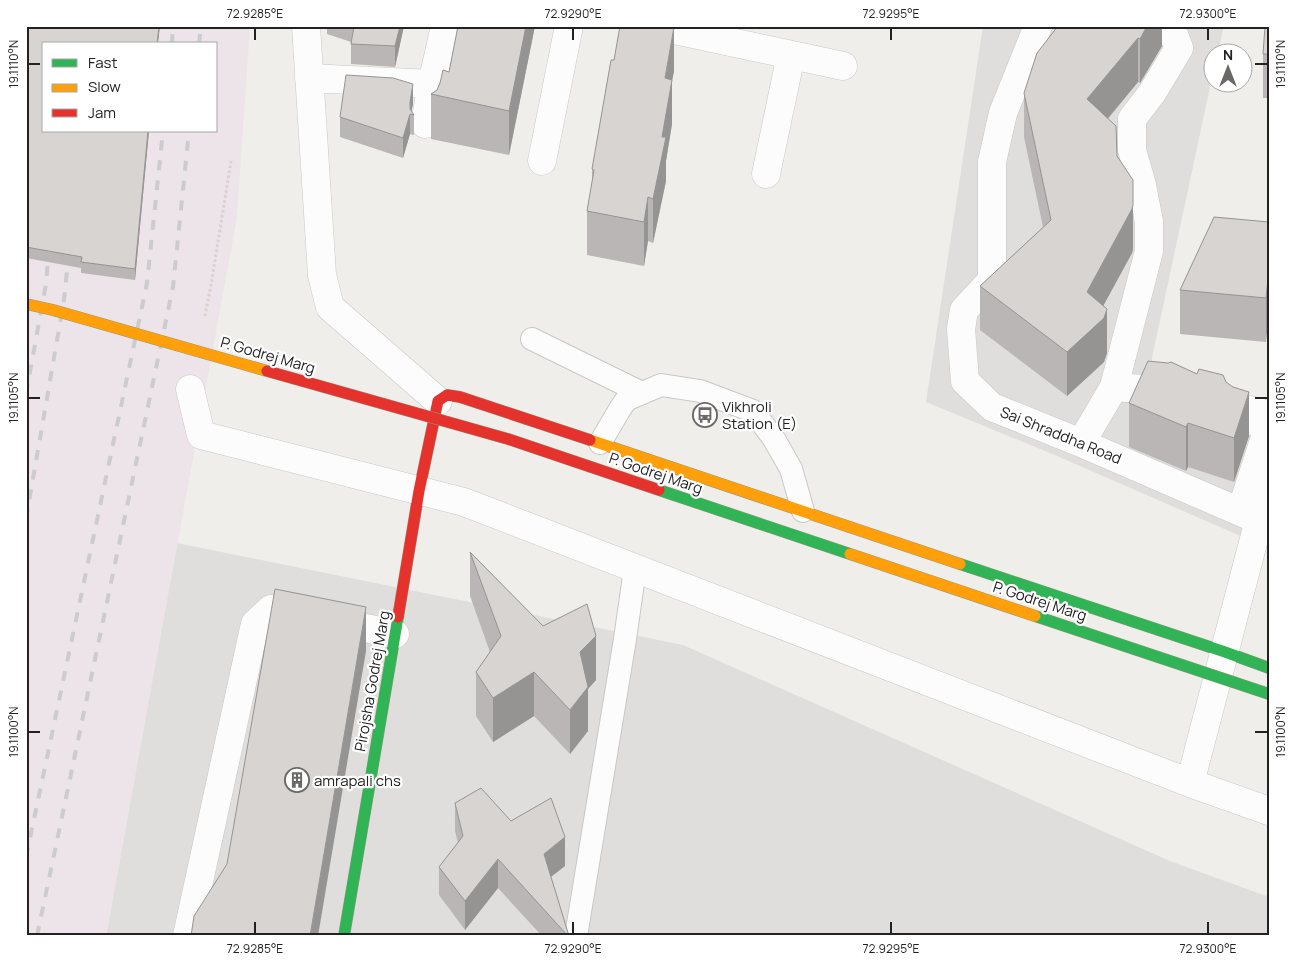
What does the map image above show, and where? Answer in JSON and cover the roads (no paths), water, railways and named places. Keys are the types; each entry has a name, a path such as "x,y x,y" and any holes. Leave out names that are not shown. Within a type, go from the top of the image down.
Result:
{"street":[{"path":"306,26 322,275 330,307 438,401 447,395 460,397 1269,668"},
{"path":"425,124 445,26"},
{"path":"542,160 569,26"},
{"path":"656,26 843,66"},
{"name":"Sai Shraddha Road","path":"1038,26 1003,113 992,162 992,280 964,310 960,329 965,381 992,407 1250,515"},
{"path":"1081,443 1114,387 1149,251 1149,222 1142,185 1132,150 1132,119 1152,93 1179,48 1174,35 1155,26"},
{"path":"766,174 791,55"},
{"path":"310,78 432,84"},
{"name":"P. Godrej Marg","path":"26,304 508,439 1269,694"},
{"path":"1114,387 1174,391 1254,414 1265,425 1264,475 1250,515 1225,652 1190,783"},
{"path":"190,389 201,436 464,502 1190,783 1269,811"},
{"name":"Pirojsha Godrej Marg","path":"344,936 420,491 438,401"},
{"path":"187,936 255,624 271,609 395,634"}],"lane":[{"path":"532,339 642,393"},
{"path":"600,444 626,400 661,385 700,391 753,411 774,440 791,469 803,511"},
{"path":"576,936 626,640 635,569"}],"railway":[{"path":"172,42 173,26"},
{"path":"199,42 201,26"},
{"path":"26,857 147,283 163,132"},
{"path":"37,936 173,287 189,132"},
{"path":"26,394 46,284 49,248"},
{"path":"26,519 64,300 69,251"}],"place":[{"name":"Vikhroli Station (E)","path":"705,415"},
{"name":"amrapali chs","path":"297,780"}]}
